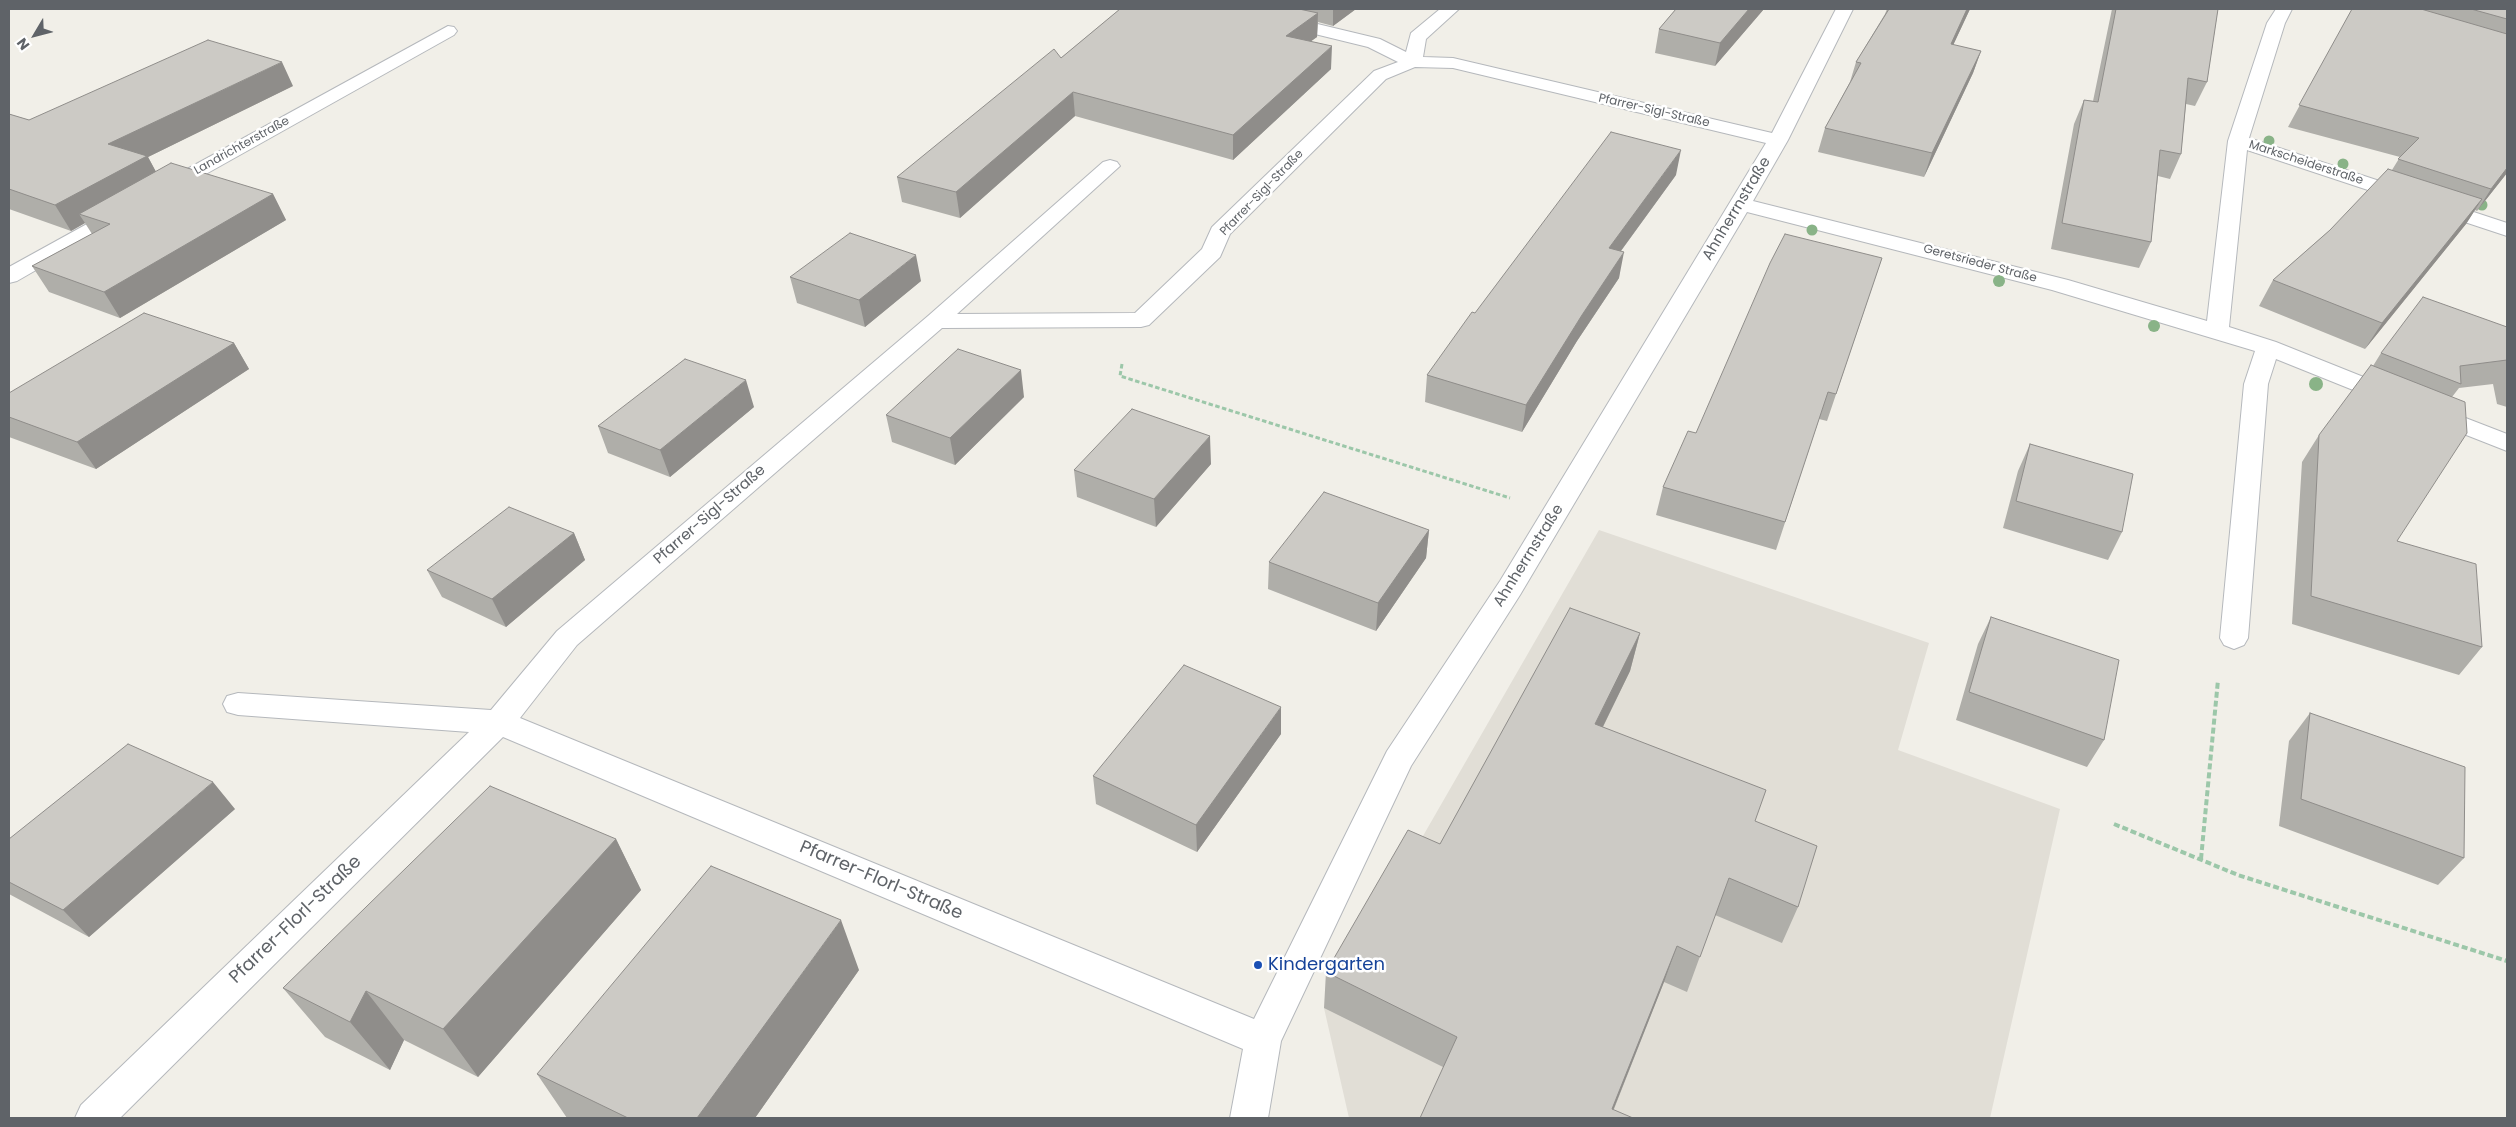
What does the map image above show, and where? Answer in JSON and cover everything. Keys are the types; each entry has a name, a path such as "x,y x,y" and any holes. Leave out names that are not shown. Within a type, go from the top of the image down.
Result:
{"street":[{"path":"1413,62 1417,37 1450,9"},
{"name":"Ahnherrnstraße","path":"1249,1118 1263,1040 1398,760 1510,588 1741,204 1778,140 1846,9"},
{"name":"Markscheiderstraße","path":"2284,9 2276,24 2238,141 2507,230"},
{"name":"Pfarrer-Sigl-Straße","path":"1279,20 1374,43 1413,62 1453,64 1778,140"},
{"name":"Landrichterstraße","path":"9,276 448,31"},
{"name":"Pfarrer-Sigl-Straße","path":"936,321 1141,320 1212,252 1220,232 1380,75 1413,62"},
{"path":"2217,331 2238,141"},
{"name":"Pfarrer-Sigl-Straße","path":"499,722 567,638 936,321 1110,166"},
{"name":"Geretsrieder Straße","path":"1741,204 2060,285 2217,331 2268,347 2507,443"},
{"path":"2234,638 2256,384 2268,347"},
{"name":"Pfarrer-Florl-Straße","path":"238,704 499,722 1263,1040"},
{"name":"Pfarrer-Florl-Straße","path":"94,1118 499,722"}],"path":[{"path":"1128,320 1120,376 1556,513"},
{"path":"2201,859 2219,667 2234,638"},
{"path":"2114,824 2238,875 2507,961"}],"shaded area":[{"path":"1599,530 1929,643 1898,750 2060,809 1990,1118 1349,1118 1324,1008"}],"building":[{"path":"1120,9 1299,9 1318,13 1286,36 1332,46 1233,135 1073,92 956,192 897,177 1054,49 1061,58"},
{"path":"1676,9 1749,9 1720,43 1659,29"},
{"path":"1889,9 1967,9 1951,44 1981,51 1932,153 1825,128 1861,63 1856,62"},
{"path":"2116,9 2218,9 2207,82 2188,78 2181,154 2160,150 2151,242 2062,223 2084,100 2098,102"},
{"path":"2352,9 2421,9 2507,34 2507,168 2491,189 2398,159 2419,138 2299,105"},
{"path":"2471,9 2507,9 2507,19"},
{"path":"208,40 282,62 108,144 147,156 55,205 9,189 9,114 29,120"},
{"path":"1611,132 1681,150 1609,248 1624,252 1526,405 1427,375 1472,312 1475,313"},
{"path":"171,163 273,194 104,292 32,266 110,224 79,214"},
{"path":"2388,169 2482,199 2382,323 2273,280 2330,230"},
{"path":"850,233 916,255 859,300 790,277"},
{"path":"1785,234 1882,258 1836,394 1828,392 1785,522 1663,487 1688,431 1696,433 1770,263"},
{"path":"2423,297 2507,327 2507,360 2460,366 2461,384 2381,353"},
{"path":"144,313 234,343 77,442 9,417 9,393"},
{"path":"958,349 1021,370 950,438 886,415"},
{"path":"685,359 746,380 660,450 598,426"},
{"path":"2371,365 2465,402 2467,433 2397,541 2476,564 2482,647 2311,596 2319,435"},
{"path":"1132,409 1210,436 1154,499 1074,470"},
{"path":"2030,444 2133,474 2122,532 2016,501"},
{"path":"1324,492 1429,530 1378,603 1269,562"},
{"path":"509,507 574,533 492,599 427,570"},
{"path":"1570,608 1640,633 1595,724 1766,790 1755,821 1817,846 1798,907 1729,878 1700,957 1677,946 1612,1109 1633,1118 1420,1118 1457,1037 1326,972 1408,830 1440,844"},
{"path":"1991,617 2119,660 2104,740 1969,692"},
{"path":"1184,665 1281,707 1196,825 1093,776"},
{"path":"2310,713 2465,767 2464,858 2301,799"},
{"path":"128,744 213,782 63,910 9,882 9,839"},
{"path":"490,786 616,839 443,1029 366,991 350,1022 283,988"},
{"path":"711,866 841,920 697,1118 628,1118 537,1074"}],"place":[{"name":"Kindergarten","path":"1258,965"}]}
